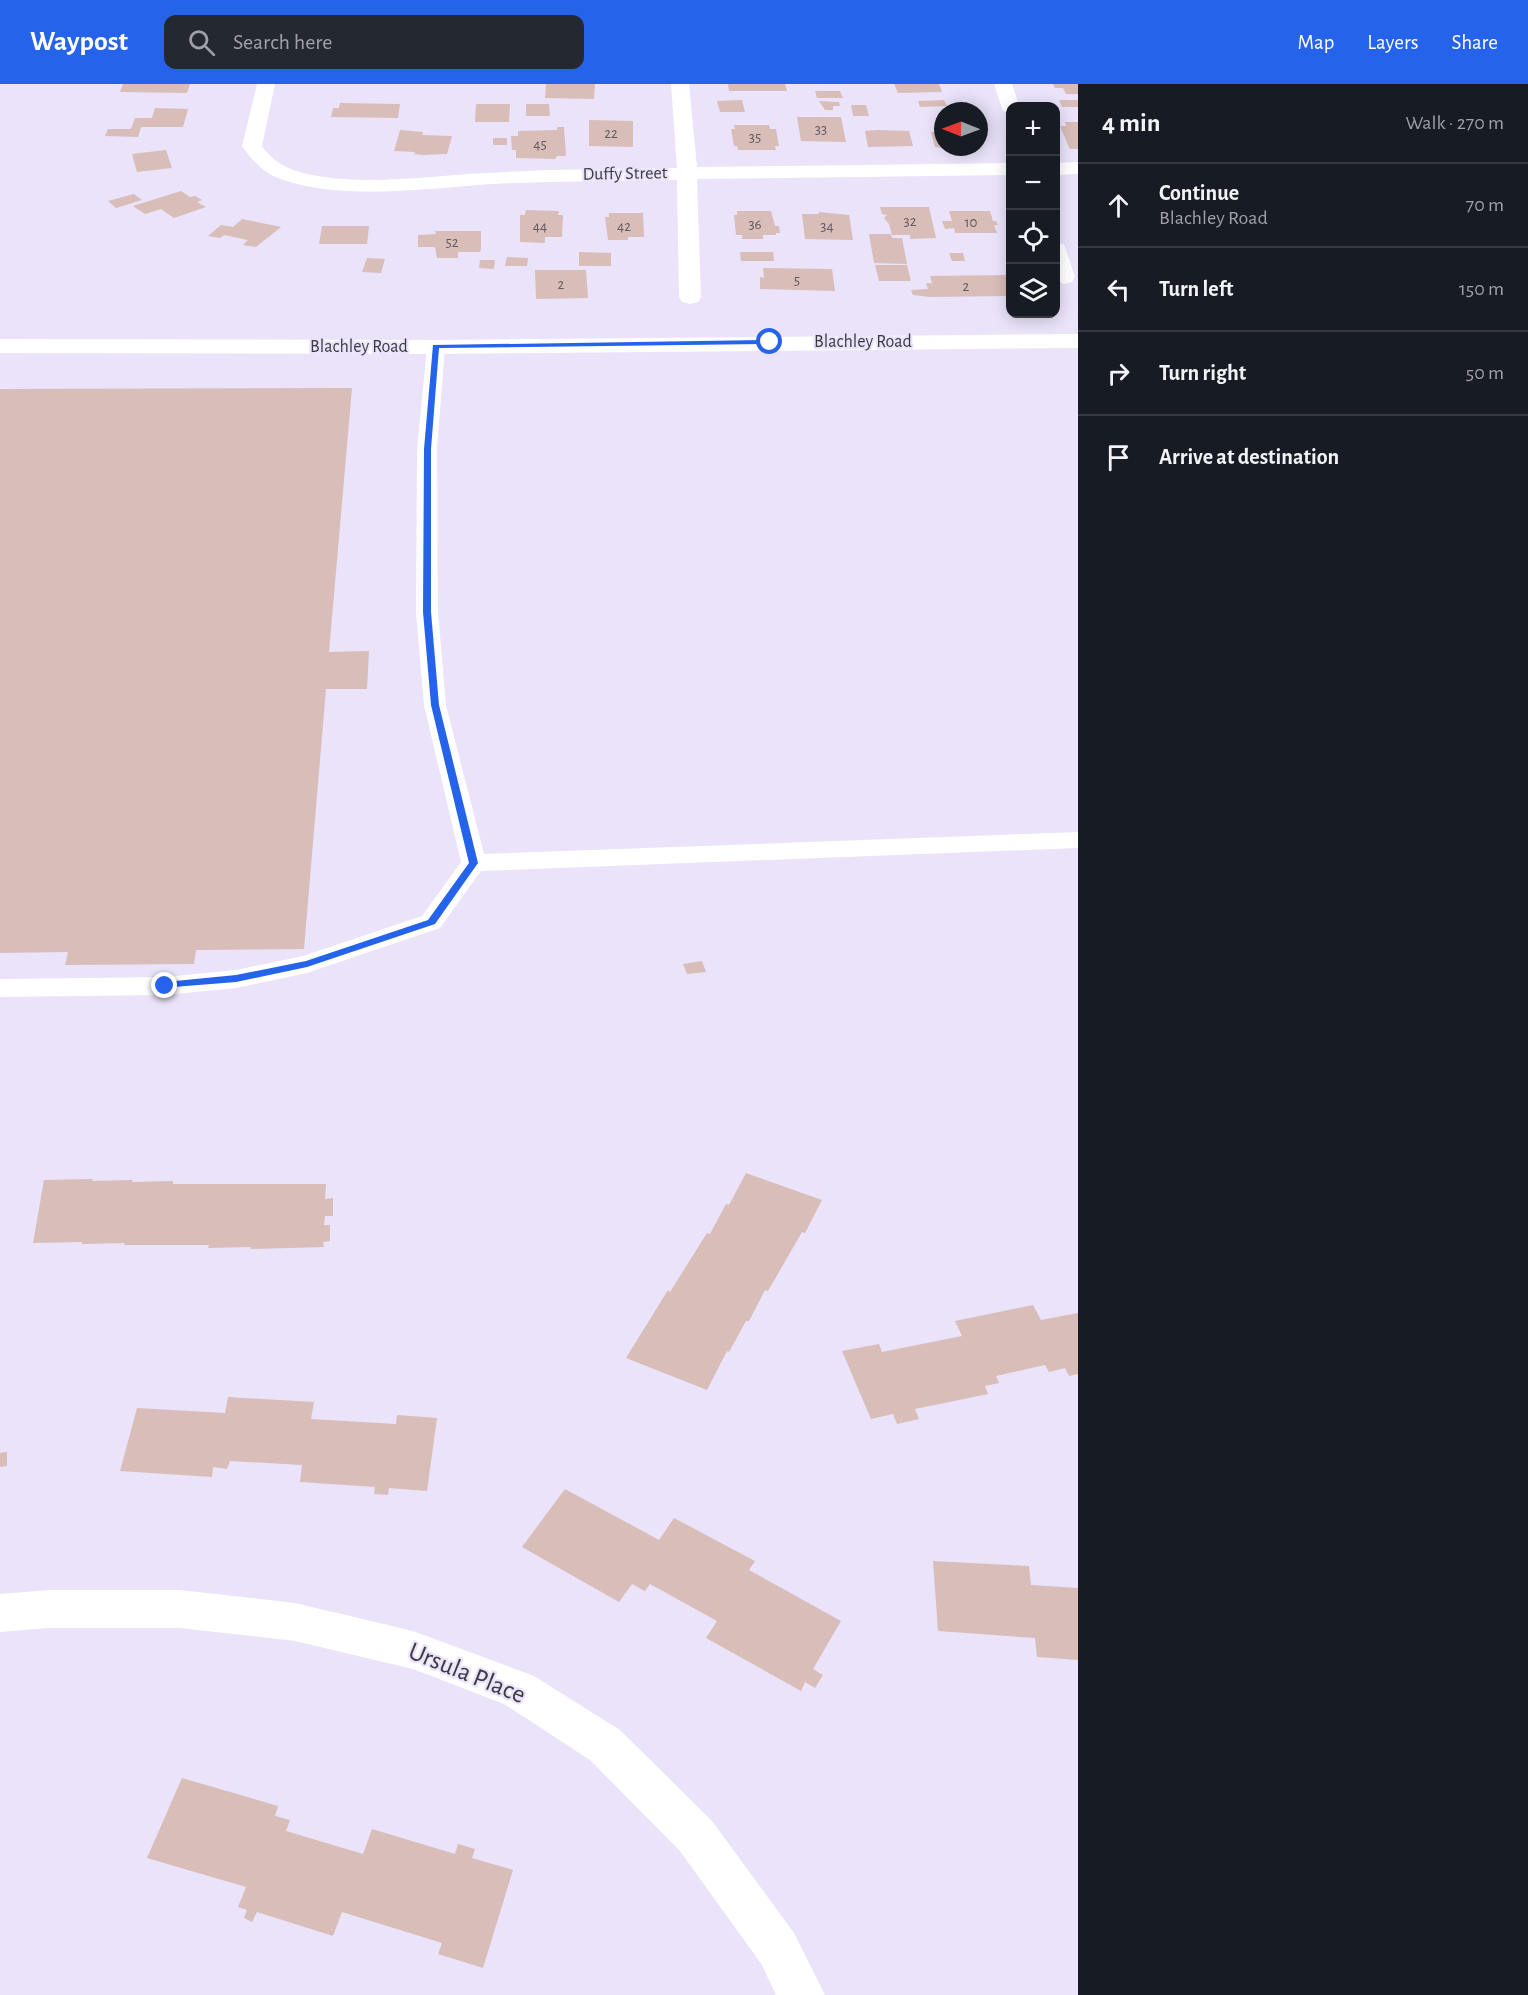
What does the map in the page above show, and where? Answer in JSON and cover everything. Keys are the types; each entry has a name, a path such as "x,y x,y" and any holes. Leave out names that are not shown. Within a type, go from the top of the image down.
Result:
{"street":[{"name":"Duffy Street","path":"267,84 252,146 258,158 270,168 292,177 332,183 377,184 502,177 687,173 1006,169"},
{"path":"680,84 687,173 690,297"},
{"path":"1003,84 1009,102"},
{"path":"1060,169 1078,168"},
{"path":"1060,263 1064,277"},
{"name":"Blachley Road","path":"0,346 436,346 1078,341"},
{"name":"Ursula Place","path":"0,1613 60,1609 180,1609 295,1622 413,1650 519,1690 605,1745 696,1836 778,1949 801,1995"}],"lane":[{"path":"0,988 165,986 236,979 307,964 431,922 474,863 435,705 427,612 428,449 436,346"},
{"path":"474,863 1078,840"}],"building":[{"path":"123,84 190,84 187,93 120,92"},
{"path":"546,84 595,84 594,99 545,98"},
{"path":"728,84 785,84 787,91 729,91"},
{"path":"894,84 939,84 942,92 898,93"},
{"path":"1053,84 1078,84 1078,94 1066,94 1063,88 1055,88"},
{"path":"815,91 840,91 843,98 817,98"},
{"path":"742,100 745,112 720,112 717,101"},
{"path":"944,100 945,102 934,102 934,106 920,107 918,101"},
{"path":"1059,100 1078,100 1078,107 1062,107"},
{"path":"819,101 839,102 840,106 833,106 833,110 825,110"},
{"path":"340,103 400,104 398,118 331,117 333,108 339,108"},
{"path":"476,104 510,104 509,122 475,122"},
{"path":"526,104 549,104 550,116 526,116"},
{"path":"851,105 866,105 869,116 853,116"},
{"path":"155,108 188,109 183,127 141,127 138,137 105,136 108,129 131,129 135,118 152,118"},
{"path":"797,117 841,117 846,142 801,141"},
{"path":"589,120 633,121 633,147 589,146"},
{"path":"1065,122 1078,122 1078,149 1070,149 1060,126 1066,126"},
{"path":"734,125 769,125 770,129 776,129 779,146 775,146 776,150 738,150 737,146 734,146 731,129 735,129"},
{"path":"557,127 564,127 566,156 557,156 555,159 516,158 516,150 512,150 511,136 518,136 518,131 557,130"},
{"path":"400,130 423,132 422,135 452,136 447,154 423,155 414,154 415,152 394,151"},
{"path":"865,131 909,131 913,146 868,147"},
{"path":"493,138 507,138 507,145 493,145"},
{"path":"166,150 172,168 137,172 132,154"},
{"path":"181,191 190,197 195,196 202,200 197,202 206,207 174,218 161,209 145,214 133,206"},
{"path":"134,194 142,200 116,208 108,201"},
{"path":"880,207 929,207 936,238 910,239 910,235 892,235 889,224 884,218 887,215 882,214"},
{"path":"526,210 559,211 558,215 563,215 562,237 545,237 545,243 520,242 520,215 525,215"},
{"path":"737,211 771,211 775,226 779,226 780,233 763,235 763,239 742,239 742,235 736,235 734,215 737,215"},
{"path":"949,211 990,211 993,221 996,221 998,225 994,225 997,233 955,233 954,228 945,229 942,221 952,221"},
{"path":"819,212 849,215 853,240 805,239 802,214 819,214"},
{"path":"609,213 643,213 644,237 608,240 605,217 609,217"},
{"path":"242,219 281,227 256,247 243,245 248,240 224,235 220,238 208,236 221,225 233,227"},
{"path":"322,226 369,226 367,244 319,244"},
{"path":"435,231 481,231 480,252 458,252 458,258 437,258 435,247 418,247 418,235 436,234"},
{"path":"869,234 891,234 892,238 902,238 907,264 874,263"},
{"path":"579,252 611,253 611,266 579,266"},
{"path":"740,252 773,252 774,261 741,261"},
{"path":"949,253 963,253 965,261 952,261"},
{"path":"507,257 528,258 527,266 505,266"},
{"path":"367,258 385,259 381,273 362,272"},
{"path":"480,260 495,260 494,269 479,268"},
{"path":"875,265 907,265 911,281 879,281"},
{"path":"763,268 832,269 835,291 760,289 760,277 764,278"},
{"path":"535,270 586,270 588,298 536,299"},
{"path":"1006,275 1006,296 930,297 913,295 911,290 928,289 926,283 932,283 930,276"},
{"path":"352,388 329,652 369,651 367,689 326,689 304,949 196,950 194,964 65,965 68,952 0,953 0,389"},
{"path":"702,961 706,972 687,974 683,964"},
{"path":"746,1173 822,1200 805,1233 802,1232 768,1291 765,1290 749,1321 746,1321 729,1352 727,1351 707,1390 626,1358 668,1290 670,1292 707,1233 710,1234 726,1204 729,1205"},
{"path":"93,1179 92,1181 173,1181 173,1184 326,1184 325,1199 333,1198 333,1216 325,1216 324,1225 330,1225 330,1241 323,1242 324,1247 250,1249 251,1247 208,1248 209,1245 33,1243 44,1180"},
{"path":"1033,1305 1041,1320 1078,1313 1078,1374 1069,1376 1065,1368 1049,1372 1045,1365 996,1376 999,1383 985,1386 988,1394 915,1409 919,1419 897,1424 893,1414 871,1419 842,1351 879,1344 882,1352 962,1336 955,1321"},
{"path":"228,1397 314,1402 311,1419 396,1424 397,1415 437,1418 427,1491 389,1488 388,1495 374,1494 375,1487 300,1482 302,1465 230,1461 227,1469 213,1467 212,1477 120,1471 137,1408 225,1413"},
{"path":"7,1452 7,1466 0,1467 0,1453"},
{"path":"565,1489 659,1540 674,1518 755,1561 749,1570 841,1621 813,1669 823,1675 815,1688 805,1682 801,1691 706,1638 717,1621 650,1584 645,1591 632,1584 619,1602 522,1547"},
{"path":"933,1561 1029,1566 1031,1585 1078,1588 1078,1660 1037,1657 1035,1638 938,1631"},
{"path":"182,1778 278,1806 275,1816 290,1820 286,1831 363,1854 372,1829 455,1854 458,1844 475,1849 472,1858 513,1870 483,1968 438,1954 442,1943 342,1912 333,1936 257,1912 252,1922 244,1918 247,1910 238,1907 246,1887 147,1858"}],"route":[{"path":"165,986 236,979 307,964 431,922 474,863 435,705 427,612 428,449 436,346 770,342"}]}
